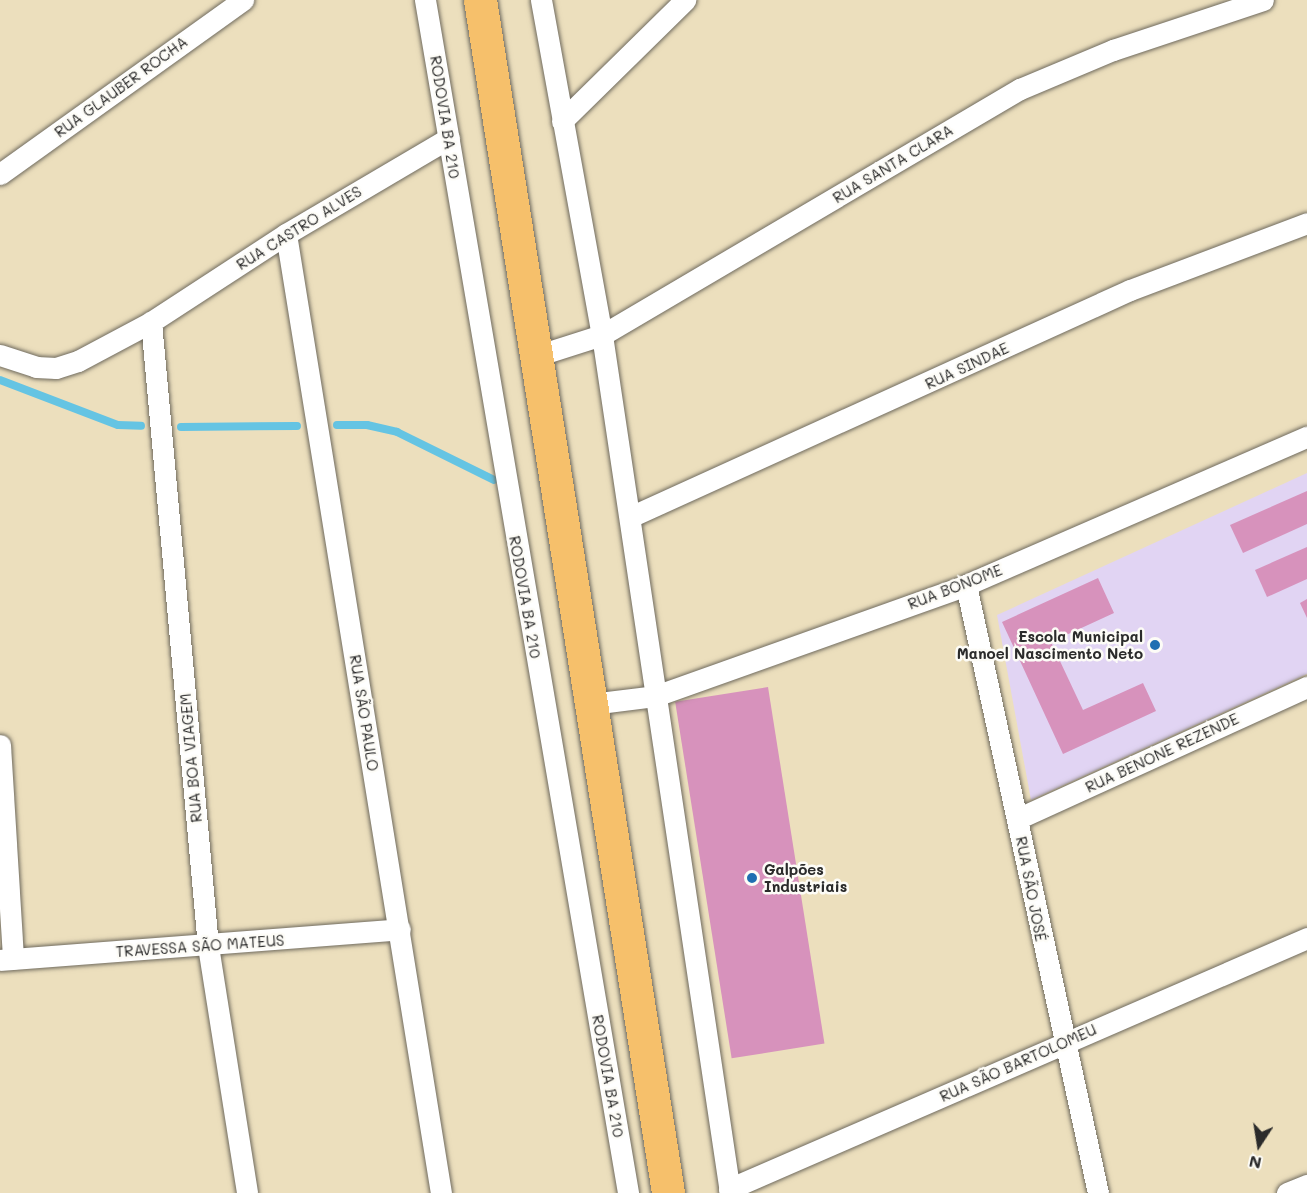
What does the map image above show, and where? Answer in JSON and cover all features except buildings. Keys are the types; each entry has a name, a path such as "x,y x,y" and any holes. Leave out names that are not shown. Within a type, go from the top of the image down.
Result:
{"main road":[{"path":"480,0 668,1193"}],"street":[{"name":"RUA GLAUBER ROCHA","path":"0,174 243,0"},
{"name":"RODOVIA BA 210","path":"425,0 628,1193"},
{"path":"541,0 602,335 730,1191"},
{"path":"562,121 685,0"},
{"name":"RUA SANTA CLARA","path":"536,356 602,335 1020,89 1113,50 1263,0"},
{"name":"RUA CASTRO ALVES","path":"0,355 36,367 56,368 78,361 151,322 286,234 449,138"},
{"name":"RUA SINDAE","path":"630,517 1130,290 1307,223"},
{"name":"RUA SÃO PAULO","path":"286,234 441,1193"},
{"name":"RUA BOA VIAGEM","path":"151,322 208,946 247,1193"},
{"name":"RUA BONOME","path":"591,704 655,696 966,585 1307,437"},
{"name":"RUA SÃO JOSÉ","path":"966,585 1063,1044 1098,1193"},
{"name":"RUA BENONE REZENDE","path":"1017,819 1307,687"},
{"path":"0,745 7,959"},
{"name":"TRAVESSA SÃO MATEUS","path":"7,959 208,946 400,929"},
{"name":"RUA SÃO BARTOLOMEU","path":"730,1191 1307,938"},
{"path":"1287,1193 1307,1185"}],"shaded area":[{"name":"Escola Municipal Manoel Nascimento Neto","path":"1307,473 1307,674 1031,800 997,615"}],"waterway":[{"path":"0,380 118,425 141,426"},
{"path":"337,425 367,425 397,432 494,480"},
{"path":"181,427 297,426"}],"place":[{"name":"Escola Municipal Manoel Nascimento Neto","path":"1155,645"},
{"name":"Galpões Industriais","path":"752,878"}]}
